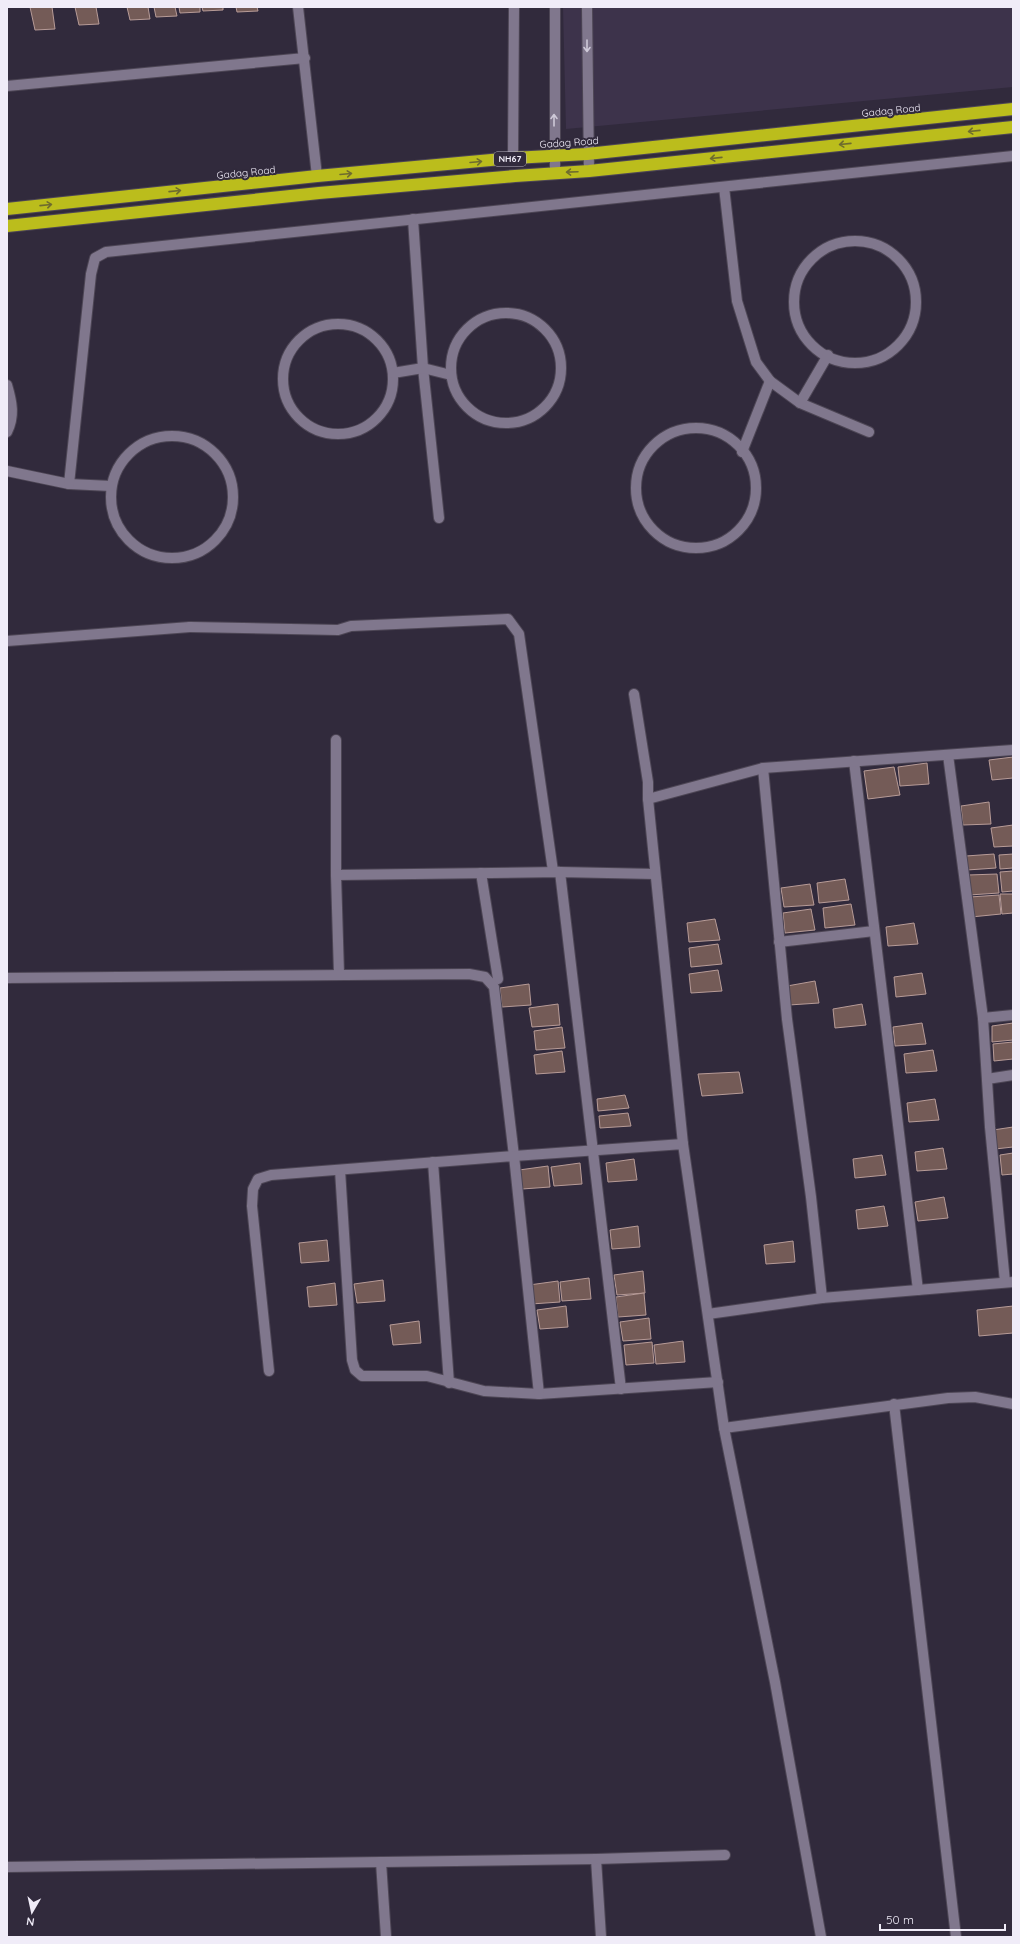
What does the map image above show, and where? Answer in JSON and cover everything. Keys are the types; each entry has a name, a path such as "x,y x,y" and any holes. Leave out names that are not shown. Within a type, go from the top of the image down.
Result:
{"highway":[{"name":"Gadag Road","path":"7,209 317,176 513,158 587,154 1013,109"},
{"name":"NH67","path":"7,226 319,193 589,171 1013,127"}],"street":[{"path":"298,7 305,58 317,176"},
{"path":"513,158 514,7"},
{"path":"555,7 555,173"},
{"path":"587,7 587,154 589,171"},
{"path":"7,86 305,58"},
{"path":"69,484 91,274 95,258 106,252 1013,156"},
{"path":"724,187 737,300 756,362 770,381 800,403 870,432"},
{"path":"414,220 423,368 439,518"},
{"path":"844,241 866,241 886,248 898,257 911,275 917,295 917,306 912,327 900,345 875,360 854,363 828,355 814,347 800,330 794,310 794,290 802,270 824,248 844,241"},
{"path":"496,313 515,313 534,320 544,328 556,343 561,362 561,372 557,391 546,406 524,420 505,423 486,419 469,409 457,394 451,375 451,357 458,340 478,320 496,313"},
{"path":"328,325 347,325 366,331 376,339 388,354 393,373 393,383 388,402 378,417 356,431 337,434 318,430 301,420 289,404 283,386 284,368 290,351 310,331 328,325"},
{"path":"800,403 828,355"},
{"path":"393,373 423,368 451,375"},
{"path":"742,452 770,381"},
{"path":"7,385 13,412 7,432"},
{"path":"685,429 706,429 726,436 742,452 750,462 756,482 756,493 751,513 739,530 715,545 695,548 674,544 655,533 642,516 636,496 636,477 644,458 665,436 685,429"},
{"path":"161,436 183,436 203,444 215,453 228,470 234,491 234,502 229,523 216,541 192,556 171,559 149,555 130,543 117,526 110,506 111,486 119,466 141,444 161,436"},
{"path":"7,471 69,484 111,486"},
{"path":"7,641 190,628 338,630 351,626 508,619 519,634 553,871 560,872"},
{"path":"634,694 648,782 654,874 675,1056 683,1144 724,1428 775,1682 821,1937"},
{"path":"336,740 336,875 339,974"},
{"path":"648,800 763,768 948,756 1013,750"},
{"path":"708,1314 822,1298 1009,1282 987,1079 983,1018 948,756"},
{"path":"854,761 918,1290"},
{"path":"763,768 787,1019 811,1197 822,1298"},
{"path":"560,872 592,1150 622,1389"},
{"path":"336,875 560,872 654,874"},
{"path":"481,873 498,979"},
{"path":"780,942 874,931"},
{"path":"7,978 339,974 469,974 485,978 494,987 514,1156 539,1394"},
{"path":"983,1018 1013,1014"},
{"path":"987,1079 1013,1076"},
{"path":"269,1371 252,1206 253,1189 258,1179 271,1175 683,1144"},
{"path":"433,1162 449,1383"},
{"path":"340,1170 352,1360 355,1370 362,1376 427,1376 484,1392 539,1394 718,1382"},
{"path":"724,1428 894,1404 948,1398 975,1398 1013,1404"},
{"path":"894,1404 956,1937"},
{"path":"7,1866 596,1859 725,1855"},
{"path":"596,1859 601,1937"},
{"path":"381,1862 386,1937"}],"shaded area":[{"path":"563,7 1013,7 1013,87 566,129"}],"building":[{"path":"30,7 52,7 55,29 35,30"},
{"path":"75,7 96,7 99,24 79,25"},
{"path":"127,7 148,7 150,19 130,20"},
{"path":"154,7 175,7 177,16 156,17"},
{"path":"179,7 200,7 200,12 180,13"},
{"path":"202,7 223,7 223,10 203,11"},
{"path":"236,7 257,7 258,11 237,12"},
{"path":"1013,757 1013,778 992,780 989,760"},
{"path":"927,763 929,784 900,786 898,767"},
{"path":"894,767 900,795 868,799 864,771"},
{"path":"989,802 991,824 963,825 961,806"},
{"path":"1013,825 1013,846 994,847 991,828"},
{"path":"994,854 996,868 967,870 966,856"},
{"path":"1013,854 1013,868 1000,869 999,855"},
{"path":"1013,871 1013,891 1002,892 1000,872"},
{"path":"997,874 999,893 969,895 968,875"},
{"path":"845,879 849,900 819,903 817,883"},
{"path":"810,884 814,905 784,907 781,888"},
{"path":"1000,894 1013,894 1013,913 1002,914"},
{"path":"999,895 1001,914 971,917 970,897"},
{"path":"851,904 855,925 825,928 823,908"},
{"path":"811,909 815,930 785,933 783,913"},
{"path":"715,919 720,940 689,942 687,923"},
{"path":"914,923 918,944 888,946 886,927"},
{"path":"718,944 722,964 691,967 689,948"},
{"path":"718,970 722,991 691,993 689,974"},
{"path":"922,973 926,994 896,997 894,977"},
{"path":"815,981 819,1003 789,1005 787,986"},
{"path":"529,984 531,1005 502,1007 500,988"},
{"path":"558,1004 560,1025 532,1027 529,1008"},
{"path":"862,1004 866,1025 835,1028 833,1009"},
{"path":"922,1023 926,1044 895,1046 893,1027"},
{"path":"1013,1023 1013,1040 992,1042 992,1026"},
{"path":"562,1027 565,1048 536,1050 534,1031"},
{"path":"1013,1042 1013,1059 994,1061 993,1044"},
{"path":"933,1050 937,1071 906,1073 904,1054"},
{"path":"562,1051 565,1072 536,1074 534,1055"},
{"path":"739,1072 743,1093 702,1096 698,1074"},
{"path":"625,1095 629,1108 598,1111 597,1099"},
{"path":"935,1099 939,1120 909,1122 907,1103"},
{"path":"628,1113 631,1126 600,1128 599,1116"},
{"path":"1013,1127 1013,1147 995,1149 993,1130"},
{"path":"943,1148 947,1169 917,1171 915,1152"},
{"path":"1013,1153 1013,1174 1002,1175 1000,1155"},
{"path":"882,1155 886,1175 855,1178 853,1159"},
{"path":"634,1159 637,1180 608,1182 606,1163"},
{"path":"580,1163 582,1184 554,1186 551,1167"},
{"path":"548,1166 550,1187 522,1189 519,1170"},
{"path":"944,1197 948,1218 918,1221 915,1202"},
{"path":"884,1206 888,1226 858,1229 856,1210"},
{"path":"638,1226 640,1247 612,1249 610,1230"},
{"path":"327,1240 329,1261 301,1263 299,1243"},
{"path":"793,1241 795,1262 766,1264 764,1245"},
{"path":"643,1271 645,1293 617,1295 614,1275"},
{"path":"589,1278 591,1299 562,1301 560,1282"},
{"path":"383,1280 385,1301 357,1303 354,1284"},
{"path":"558,1281 560,1302 531,1304 529,1285"},
{"path":"335,1283 337,1305 309,1307 307,1287"},
{"path":"644,1293 646,1315 618,1317 616,1297"},
{"path":"566,1306 568,1327 540,1329 537,1310"},
{"path":"1013,1306 1013,1333 979,1336 977,1310"},
{"path":"649,1318 651,1339 623,1341 620,1322"},
{"path":"419,1321 421,1343 393,1345 390,1325"},
{"path":"683,1341 685,1362 656,1364 654,1345"},
{"path":"652,1342 654,1363 626,1365 624,1345"}]}
